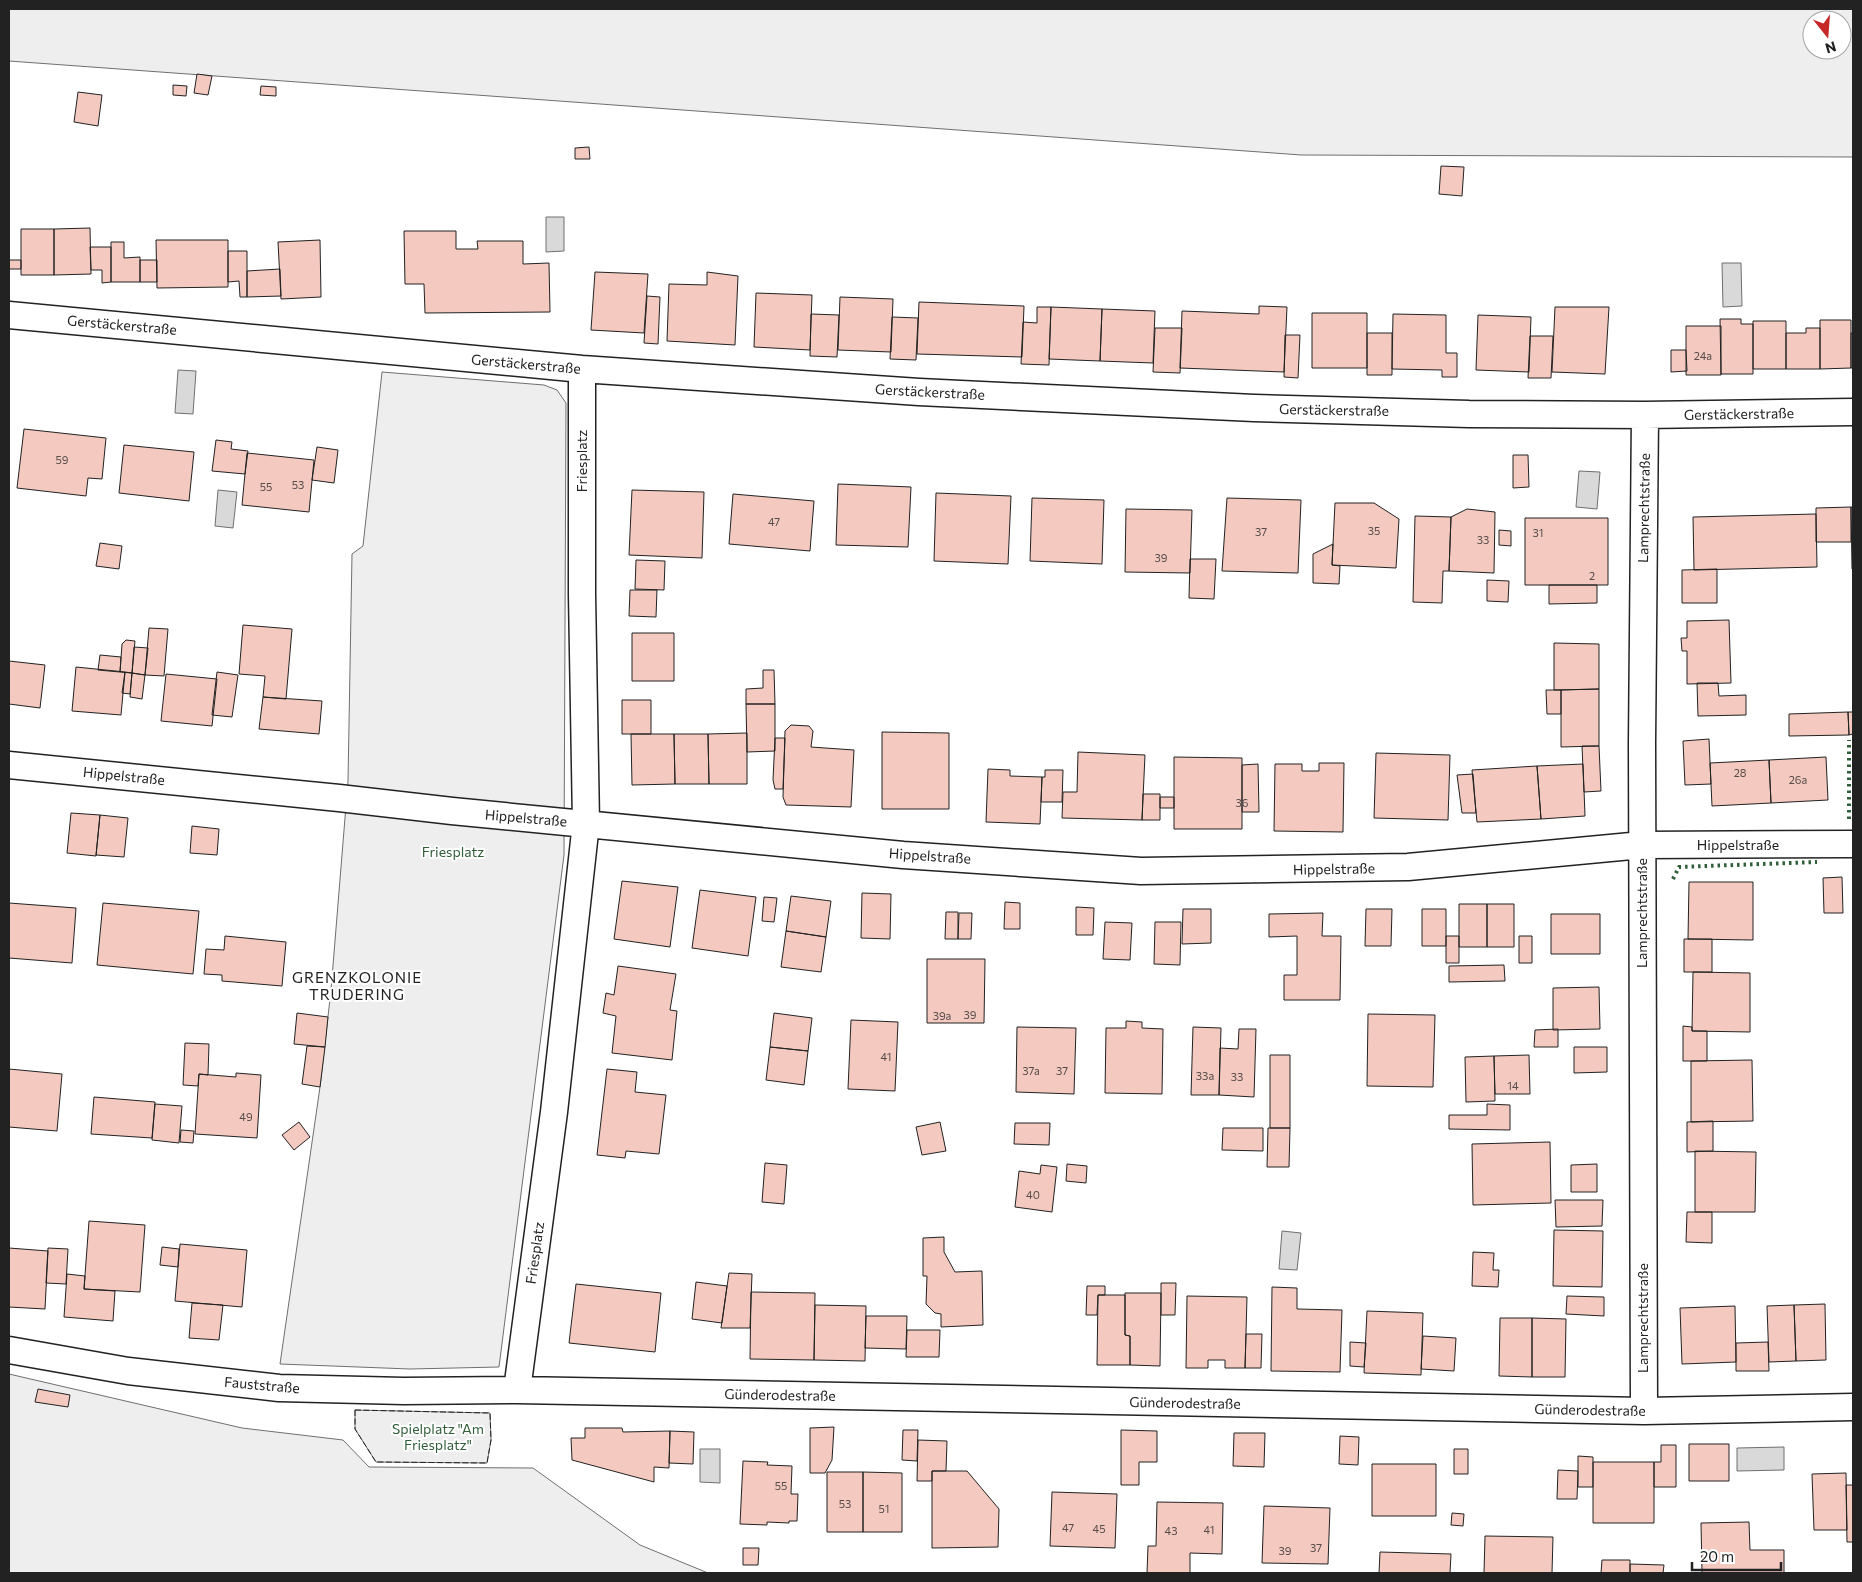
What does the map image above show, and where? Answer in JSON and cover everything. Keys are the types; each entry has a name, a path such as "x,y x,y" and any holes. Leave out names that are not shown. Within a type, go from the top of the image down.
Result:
{"street":[{"name":"Gerstäckerstraße","path":"9,315 582,369 919,392 1244,408 1470,414 1645,415 1853,412"},
{"name":"Friesplatz","path":"517,1390 554,1112 586,823 582,594 582,369"},
{"name":"Lamprechtstraße","path":"1644,1411 1642,845 1645,415"},
{"name":"Hippelstraße","path":"9,765 903,855 1141,871 1408,868 1642,845 1853,844"},
{"name":"Fauststraße","path":"9,1350 128,1371 278,1388 517,1390"},
{"name":"Günderodestraße","path":"517,1390 1644,1411 1853,1407"}],"green space":[{"path":"9,9 1853,9 1853,157 1301,155 9,61"},
{"name":"Friesplatz","path":"382,372 544,385 557,390 566,403 564,855 499,1367 410,1369 280,1364 320,1087 331,990 348,781 352,554 363,546"},
{"path":"9,1374 242,1428 343,1440 369,1467 533,1468 640,1545 708,1573 9,1573"},
{"name":"Spielplatz \"Am Friesplatz\"","path":"355,1410 490,1413 491,1440 487,1463 376,1462 355,1429"}],"shaded area":[{"path":"546,217 564,217 564,251 546,252"},
{"path":"1722,263 1741,263 1742,306 1723,307"},
{"path":"178,370 196,371 193,414 175,413"},
{"path":"1579,471 1600,472 1597,509 1576,507"},
{"path":"218,490 237,492 233,528 215,526"},
{"path":"1282,1231 1301,1233 1297,1270 1279,1269"},
{"path":"1784,1447 1784,1470 1737,1471 1737,1448"},
{"path":"700,1449 720,1449 720,1483 700,1482"}],"building":[{"path":"197,74 212,76 208,95 194,93"},
{"path":"173,85 187,86 186,96 173,95"},
{"path":"261,86 276,87 276,96 260,95"},
{"path":"78,92 102,95 98,126 74,122"},
{"path":"589,147 590,159 575,159 575,148"},
{"path":"1441,166 1464,167 1462,196 1439,194"},
{"path":"90,228 91,274 54,275 54,229"},
{"path":"21,229 54,229 54,275 21,275"},
{"path":"404,231 456,231 456,249 478,249 477,241 523,241 523,264 549,263 550,312 425,313 424,284 405,284"},
{"path":"156,240 228,240 228,287 157,288"},
{"path":"320,240 321,297 281,299 278,242"},
{"path":"111,242 124,242 124,258 140,257 140,282 111,282"},
{"path":"90,247 111,247 111,282 102,283 102,270 91,270"},
{"path":"228,251 247,251 247,297 240,297 239,281 228,282"},
{"path":"9,260 21,260 21,269 9,269"},
{"path":"140,260 157,260 157,282 140,282"},
{"path":"280,269 281,296 247,297 247,271"},
{"path":"595,272 648,274 644,333 591,330"},
{"path":"707,272 738,276 735,345 667,341 669,284 707,285"},
{"path":"756,293 812,295 810,350 754,347"},
{"path":"647,296 660,297 658,344 644,343"},
{"path":"840,297 893,299 891,352 838,350"},
{"path":"919,302 1024,306 1022,357 917,354"},
{"path":"1259,306 1287,307 1284,372 1180,368 1182,311 1259,314"},
{"path":"1037,307 1051,307 1049,365 1021,364 1023,322 1037,323"},
{"path":"1051,307 1102,309 1100,361 1049,359"},
{"path":"1555,307 1609,307 1605,374 1552,372"},
{"path":"1102,309 1155,311 1153,363 1100,361"},
{"path":"1312,313 1367,313 1367,368 1312,368"},
{"path":"811,314 839,315 837,357 810,356"},
{"path":"1393,314 1446,315 1446,353 1457,353 1457,377 1442,377 1442,370 1392,369"},
{"path":"1478,315 1531,317 1529,372 1476,370"},
{"path":"892,317 918,318 916,360 890,359"},
{"path":"1720,319 1741,319 1741,324 1753,324 1753,374 1721,374"},
{"path":"1820,320 1851,320 1851,368 1820,369"},
{"path":"1753,321 1786,321 1786,369 1753,369"},
{"path":"1686,326 1721,326 1721,375 1686,375"},
{"path":"1155,328 1182,328 1180,373 1153,372"},
{"path":"1806,328 1820,328 1820,369 1786,369 1786,333 1806,333"},
{"path":"1367,333 1392,333 1392,375 1367,375"},
{"path":"1851,333 1853,333 1853,368 1851,368"},
{"path":"1285,335 1300,335 1298,378 1284,377"},
{"path":"1530,336 1553,336 1551,378 1528,378"},
{"path":"1671,350 1686,350 1687,371 1671,372"},
{"path":"24,429 106,438 102,479 88,478 86,496 17,488"},
{"path":"216,440 232,442 231,449 248,451 245,474 212,471"},
{"path":"124,445 194,452 189,501 119,493"},
{"path":"317,447 338,450 334,483 312,480"},
{"path":"247,453 314,460 309,512 242,505"},
{"path":"1513,455 1528,455 1529,487 1513,488"},
{"path":"838,484 911,487 908,547 836,545"},
{"path":"632,490 704,492 702,558 629,555"},
{"path":"936,493 1011,496 1008,564 934,561"},
{"path":"733,494 814,501 810,551 729,544"},
{"path":"1032,498 1104,500 1102,564 1030,561"},
{"path":"1227,498 1301,500 1298,573 1222,571"},
{"path":"1335,503 1374,503 1399,519 1396,568 1332,565"},
{"path":"1851,507 1851,542 1816,542 1816,508"},
{"path":"1851,507 1853,507 1853,569 1852,569"},
{"path":"1126,509 1192,510 1190,573 1125,572"},
{"path":"1467,509 1495,512 1494,573 1449,571 1451,517"},
{"path":"1816,514 1817,567 1694,570 1693,517"},
{"path":"1415,516 1451,517 1449,571 1443,571 1442,603 1413,602"},
{"path":"1525,518 1608,518 1608,585 1525,585"},
{"path":"1499,530 1511,531 1511,546 1499,545"},
{"path":"100,543 122,546 119,569 96,566"},
{"path":"1333,544 1332,565 1340,566 1339,584 1313,583 1313,554"},
{"path":"1190,559 1216,559 1214,599 1189,598"},
{"path":"636,560 665,561 664,590 635,589"},
{"path":"1717,569 1717,603 1682,603 1682,570"},
{"path":"1487,580 1509,581 1508,602 1487,601"},
{"path":"1549,585 1597,585 1597,603 1549,604"},
{"path":"630,590 657,590 656,617 629,616"},
{"path":"1729,620 1731,683 1687,684 1687,651 1682,651 1681,638 1687,638 1687,621"},
{"path":"243,625 292,629 286,699 263,697 265,676 239,674"},
{"path":"149,628 168,629 164,676 145,675"},
{"path":"632,633 674,633 674,681 632,681"},
{"path":"126,640 135,641 132,673 120,672 122,644"},
{"path":"1554,643 1599,644 1599,689 1554,690"},
{"path":"134,647 148,648 145,675 132,673"},
{"path":"100,655 121,657 120,672 98,670"},
{"path":"9,661 45,665 40,708 9,704"},
{"path":"76,667 125,672 121,715 72,711"},
{"path":"763,670 774,670 775,704 746,704 746,689 763,688"},
{"path":"125,672 132,673 130,694 122,693"},
{"path":"217,672 238,675 232,717 212,715"},
{"path":"132,673 145,675 142,699 130,697"},
{"path":"166,674 217,679 212,726 161,721"},
{"path":"1697,683 1718,683 1719,696 1746,695 1746,715 1698,716"},
{"path":"1599,689 1599,746 1561,747 1561,690"},
{"path":"1546,690 1561,690 1561,714 1547,714"},
{"path":"263,697 322,701 319,734 259,729"},
{"path":"622,700 651,700 651,734 622,734"},
{"path":"746,704 775,704 775,751 747,752"},
{"path":"1848,712 1853,712 1853,734 1849,735"},
{"path":"1848,712 1849,735 1789,736 1789,714"},
{"path":"791,725 809,726 813,731 811,747 854,750 851,807 786,805 783,797 785,731"},
{"path":"882,732 949,733 949,809 882,809"},
{"path":"747,733 747,784 709,784 708,734"},
{"path":"631,734 674,734 675,784 632,785"},
{"path":"674,734 708,734 709,784 675,784"},
{"path":"775,738 785,738 783,789 775,789 773,780"},
{"path":"1709,739 1711,784 1685,785 1683,741"},
{"path":"1582,746 1599,746 1601,791 1584,792"},
{"path":"1078,752 1145,755 1142,820 1062,818 1063,792 1077,792"},
{"path":"1376,753 1450,755 1448,820 1374,818"},
{"path":"1174,757 1242,758 1242,829 1174,829"},
{"path":"1826,757 1828,800 1771,803 1769,760"},
{"path":"1769,760 1771,803 1712,806 1710,763"},
{"path":"1319,763 1344,763 1343,832 1274,831 1275,764 1302,764 1302,771 1319,771"},
{"path":"1258,764 1259,812 1242,812 1242,765"},
{"path":"1583,764 1585,816 1541,819 1537,766"},
{"path":"1537,766 1541,819 1477,822 1472,770"},
{"path":"988,769 1010,770 1010,776 1042,777 1040,824 986,822"},
{"path":"1045,770 1063,770 1062,802 1041,802 1042,777 1045,777"},
{"path":"1473,774 1476,813 1462,813 1457,775"},
{"path":"1143,794 1160,794 1160,820 1142,820"},
{"path":"1160,797 1174,797 1174,808 1160,808"},
{"path":"71,813 100,815 96,856 67,853"},
{"path":"100,815 128,818 124,857 96,855"},
{"path":"192,826 219,829 217,855 190,853"},
{"path":"1842,877 1843,913 1824,913 1823,878"},
{"path":"622,881 678,887 670,947 614,939"},
{"path":"1689,882 1753,882 1753,940 1688,939"},
{"path":"700,890 756,897 748,956 692,948"},
{"path":"862,893 891,894 890,939 861,938"},
{"path":"791,896 831,901 826,937 786,931"},
{"path":"764,897 777,898 774,922 762,921"},
{"path":"1005,902 1020,903 1020,929 1004,929"},
{"path":"9,903 76,908 72,963 9,958"},
{"path":"103,903 199,911 193,974 97,965"},
{"path":"1459,904 1487,904 1487,947 1459,947"},
{"path":"1487,904 1514,904 1514,947 1487,947"},
{"path":"1076,907 1094,908 1093,935 1076,935"},
{"path":"1183,909 1211,909 1211,943 1182,944"},
{"path":"1366,909 1392,909 1391,946 1365,946"},
{"path":"1422,909 1446,909 1446,946 1422,946"},
{"path":"946,912 958,912 958,939 945,939"},
{"path":"959,913 972,913 971,939 958,939"},
{"path":"1323,913 1322,936 1341,936 1340,1000 1284,1000 1284,975 1297,975 1297,936 1269,937 1269,914"},
{"path":"1551,914 1600,914 1600,954 1551,954"},
{"path":"1105,922 1132,923 1130,960 1103,959"},
{"path":"1155,922 1181,922 1180,965 1154,964"},
{"path":"786,931 826,937 821,972 781,967"},
{"path":"225,936 286,942 282,986 222,981 222,975 204,974 206,949 224,950"},
{"path":"1446,936 1459,936 1459,963 1446,963"},
{"path":"1519,936 1532,936 1532,963 1519,963"},
{"path":"1684,939 1712,939 1712,972 1684,972"},
{"path":"927,959 985,959 984,1023 927,1023"},
{"path":"1504,965 1505,981 1449,982 1449,966"},
{"path":"618,966 676,974 670,1010 677,1011 672,1060 612,1053 616,1016 603,1013 606,993 614,995"},
{"path":"1693,972 1750,973 1750,1032 1692,1031"},
{"path":"1599,987 1600,1029 1553,1030 1553,988"},
{"path":"297,1013 328,1017 325,1047 294,1044"},
{"path":"774,1013 812,1018 808,1051 770,1047"},
{"path":"1368,1014 1435,1015 1433,1087 1367,1086"},
{"path":"851,1020 898,1022 895,1091 848,1089"},
{"path":"1126,1021 1142,1022 1142,1028 1163,1029 1162,1094 1105,1093 1106,1028 1126,1028"},
{"path":"1683,1026 1692,1027 1692,1031 1707,1031 1707,1061 1683,1061"},
{"path":"1017,1027 1076,1028 1074,1094 1016,1092"},
{"path":"1193,1027 1221,1028 1219,1095 1191,1095"},
{"path":"1239,1029 1256,1029 1254,1097 1219,1095 1220,1048 1238,1049"},
{"path":"1558,1029 1558,1047 1534,1047 1535,1030"},
{"path":"185,1043 209,1044 208,1075 199,1074 198,1086 183,1085"},
{"path":"307,1046 325,1047 320,1087 302,1084"},
{"path":"770,1047 808,1051 804,1085 766,1080"},
{"path":"1574,1047 1607,1047 1607,1072 1574,1073"},
{"path":"1270,1055 1290,1055 1290,1128 1270,1128"},
{"path":"1529,1055 1530,1094 1495,1094 1494,1056"},
{"path":"1494,1056 1495,1101 1466,1102 1465,1057"},
{"path":"1752,1060 1753,1121 1691,1122 1691,1061"},
{"path":"9,1069 62,1074 57,1131 9,1127"},
{"path":"607,1069 637,1072 635,1092 666,1095 659,1154 626,1151 625,1158 597,1155"},
{"path":"236,1073 261,1075 257,1138 195,1134 199,1074 236,1077"},
{"path":"94,1097 155,1102 152,1138 91,1134"},
{"path":"155,1104 182,1106 179,1143 152,1140"},
{"path":"1487,1104 1510,1105 1510,1130 1449,1129 1449,1115 1487,1115"},
{"path":"1713,1121 1713,1151 1687,1152 1687,1122"},
{"path":"299,1122 310,1137 294,1150 282,1135"},
{"path":"940,1122 946,1151 922,1155 916,1127"},
{"path":"1015,1123 1050,1123 1049,1145 1014,1144"},
{"path":"1223,1128 1263,1128 1263,1151 1222,1150"},
{"path":"1268,1128 1290,1128 1289,1167 1267,1167"},
{"path":"181,1130 194,1131 193,1143 180,1142"},
{"path":"1550,1142 1551,1203 1473,1205 1472,1144"},
{"path":"1695,1151 1756,1152 1755,1212 1695,1212"},
{"path":"765,1163 787,1165 784,1204 762,1202"},
{"path":"1067,1164 1087,1166 1086,1183 1066,1181"},
{"path":"1597,1164 1597,1192 1571,1192 1571,1165"},
{"path":"1041,1165 1057,1167 1052,1212 1015,1207 1019,1171 1040,1174"},
{"path":"1555,1200 1603,1200 1602,1226 1556,1227"},
{"path":"1687,1212 1712,1212 1712,1243 1686,1242"},
{"path":"89,1221 145,1225 140,1292 84,1289"},
{"path":"1554,1230 1603,1231 1602,1287 1553,1286"},
{"path":"944,1237 944,1252 955,1272 982,1271 983,1325 941,1327 941,1314 935,1313 926,1304 927,1276 923,1276 923,1238"},
{"path":"180,1244 247,1250 242,1307 175,1301"},
{"path":"162,1247 179,1249 178,1267 160,1265"},
{"path":"9,1248 48,1251 45,1309 9,1307"},
{"path":"48,1248 68,1249 66,1284 46,1283"},
{"path":"1473,1252 1494,1253 1493,1270 1499,1270 1498,1287 1472,1286"},
{"path":"729,1273 752,1274 750,1328 721,1328"},
{"path":"67,1274 85,1276 84,1289 115,1291 113,1321 64,1317"},
{"path":"696,1282 727,1286 722,1323 692,1319"},
{"path":"1161,1283 1176,1283 1175,1315 1161,1315"},
{"path":"576,1284 661,1293 655,1352 569,1343"},
{"path":"1087,1286 1105,1286 1105,1295 1098,1295 1097,1315 1086,1315"},
{"path":"1272,1287 1297,1288 1297,1309 1342,1310 1340,1372 1271,1371"},
{"path":"751,1292 815,1293 814,1360 750,1359"},
{"path":"1125,1293 1161,1293 1160,1366 1130,1365 1130,1336 1125,1335"},
{"path":"1098,1295 1125,1295 1125,1335 1130,1336 1130,1365 1097,1365"},
{"path":"1187,1296 1247,1297 1245,1368 1225,1368 1225,1360 1208,1360 1208,1368 1186,1368"},
{"path":"1567,1296 1604,1297 1604,1316 1566,1314"},
{"path":"192,1303 223,1305 219,1340 189,1338"},
{"path":"1825,1304 1826,1360 1796,1361 1794,1305"},
{"path":"815,1305 866,1306 865,1361 814,1360"},
{"path":"1794,1305 1796,1361 1769,1362 1767,1306"},
{"path":"1735,1306 1736,1362 1682,1364 1680,1308"},
{"path":"1367,1311 1423,1313 1421,1375 1364,1373"},
{"path":"866,1316 907,1316 906,1349 865,1348"},
{"path":"1500,1318 1532,1318 1532,1377 1499,1376"},
{"path":"1532,1318 1566,1319 1565,1377 1532,1377"},
{"path":"907,1330 940,1330 939,1357 906,1357"},
{"path":"1246,1334 1262,1334 1261,1368 1245,1368"},
{"path":"1423,1336 1456,1338 1454,1371 1421,1369"},
{"path":"1350,1342 1366,1343 1364,1367 1350,1366"},
{"path":"1768,1342 1769,1371 1736,1371 1736,1343"},
{"path":"38,1389 70,1395 68,1407 35,1402"},
{"path":"834,1427 832,1460 825,1473 810,1473 810,1428"},
{"path":"585,1428 622,1428 623,1432 670,1431 669,1468 654,1467 654,1482 572,1460 571,1438 585,1438"},
{"path":"903,1430 918,1430 917,1461 902,1460"},
{"path":"1121,1430 1157,1431 1157,1462 1139,1462 1139,1485 1121,1485"},
{"path":"670,1431 694,1432 693,1464 669,1463"},
{"path":"1234,1433 1265,1433 1264,1467 1233,1466"},
{"path":"1340,1436 1359,1437 1358,1465 1339,1464"},
{"path":"918,1440 947,1441 946,1471 932,1471 932,1481 917,1481"},
{"path":"1689,1444 1729,1444 1729,1481 1689,1481"},
{"path":"1661,1445 1676,1445 1676,1487 1654,1487 1654,1462 1661,1462"},
{"path":"1454,1449 1468,1449 1468,1474 1454,1474"},
{"path":"1578,1456 1593,1457 1593,1487 1578,1487"},
{"path":"743,1461 768,1462 767,1465 792,1466 791,1494 798,1494 797,1521 789,1521 789,1523 767,1522 767,1525 740,1524"},
{"path":"1593,1462 1654,1462 1654,1523 1593,1523"},
{"path":"1372,1464 1436,1464 1436,1516 1372,1516"},
{"path":"1558,1470 1578,1471 1577,1499 1557,1499"},
{"path":"932,1471 967,1471 999,1509 998,1547 932,1548"},
{"path":"827,1472 863,1472 863,1532 827,1532"},
{"path":"863,1472 902,1473 902,1532 863,1532"},
{"path":"1846,1473 1847,1530 1814,1530 1812,1474"},
{"path":"1846,1485 1853,1485 1853,1542 1847,1542"},
{"path":"1052,1492 1117,1494 1115,1548 1050,1546"},
{"path":"1157,1502 1223,1503 1222,1554 1190,1553 1190,1573 1147,1573 1148,1546 1156,1546"},
{"path":"1264,1506 1330,1508 1328,1564 1262,1563"},
{"path":"1452,1513 1464,1514 1463,1526 1451,1525"},
{"path":"1749,1522 1750,1550 1784,1550 1784,1573 1702,1573 1701,1523"},
{"path":"1485,1536 1553,1537 1552,1573 1484,1573"},
{"path":"743,1548 759,1548 758,1565 743,1565"},
{"path":"1380,1552 1451,1554 1450,1573 1379,1573"},
{"path":"1602,1560 1630,1560 1630,1573 1601,1573"},
{"path":"1630,1564 1664,1565 1663,1573 1630,1573"}],"hedge":[{"path":"1849,740 1849,819"},
{"path":"1673,879 1679,867 1817,862"}],"fence":[{"path":"355,1410 490,1413 491,1440 487,1463 376,1462 355,1429 355,1410"}],"district":[{"name":"GRENZKOLONIE TRUDERING","path":"357,986"}]}
